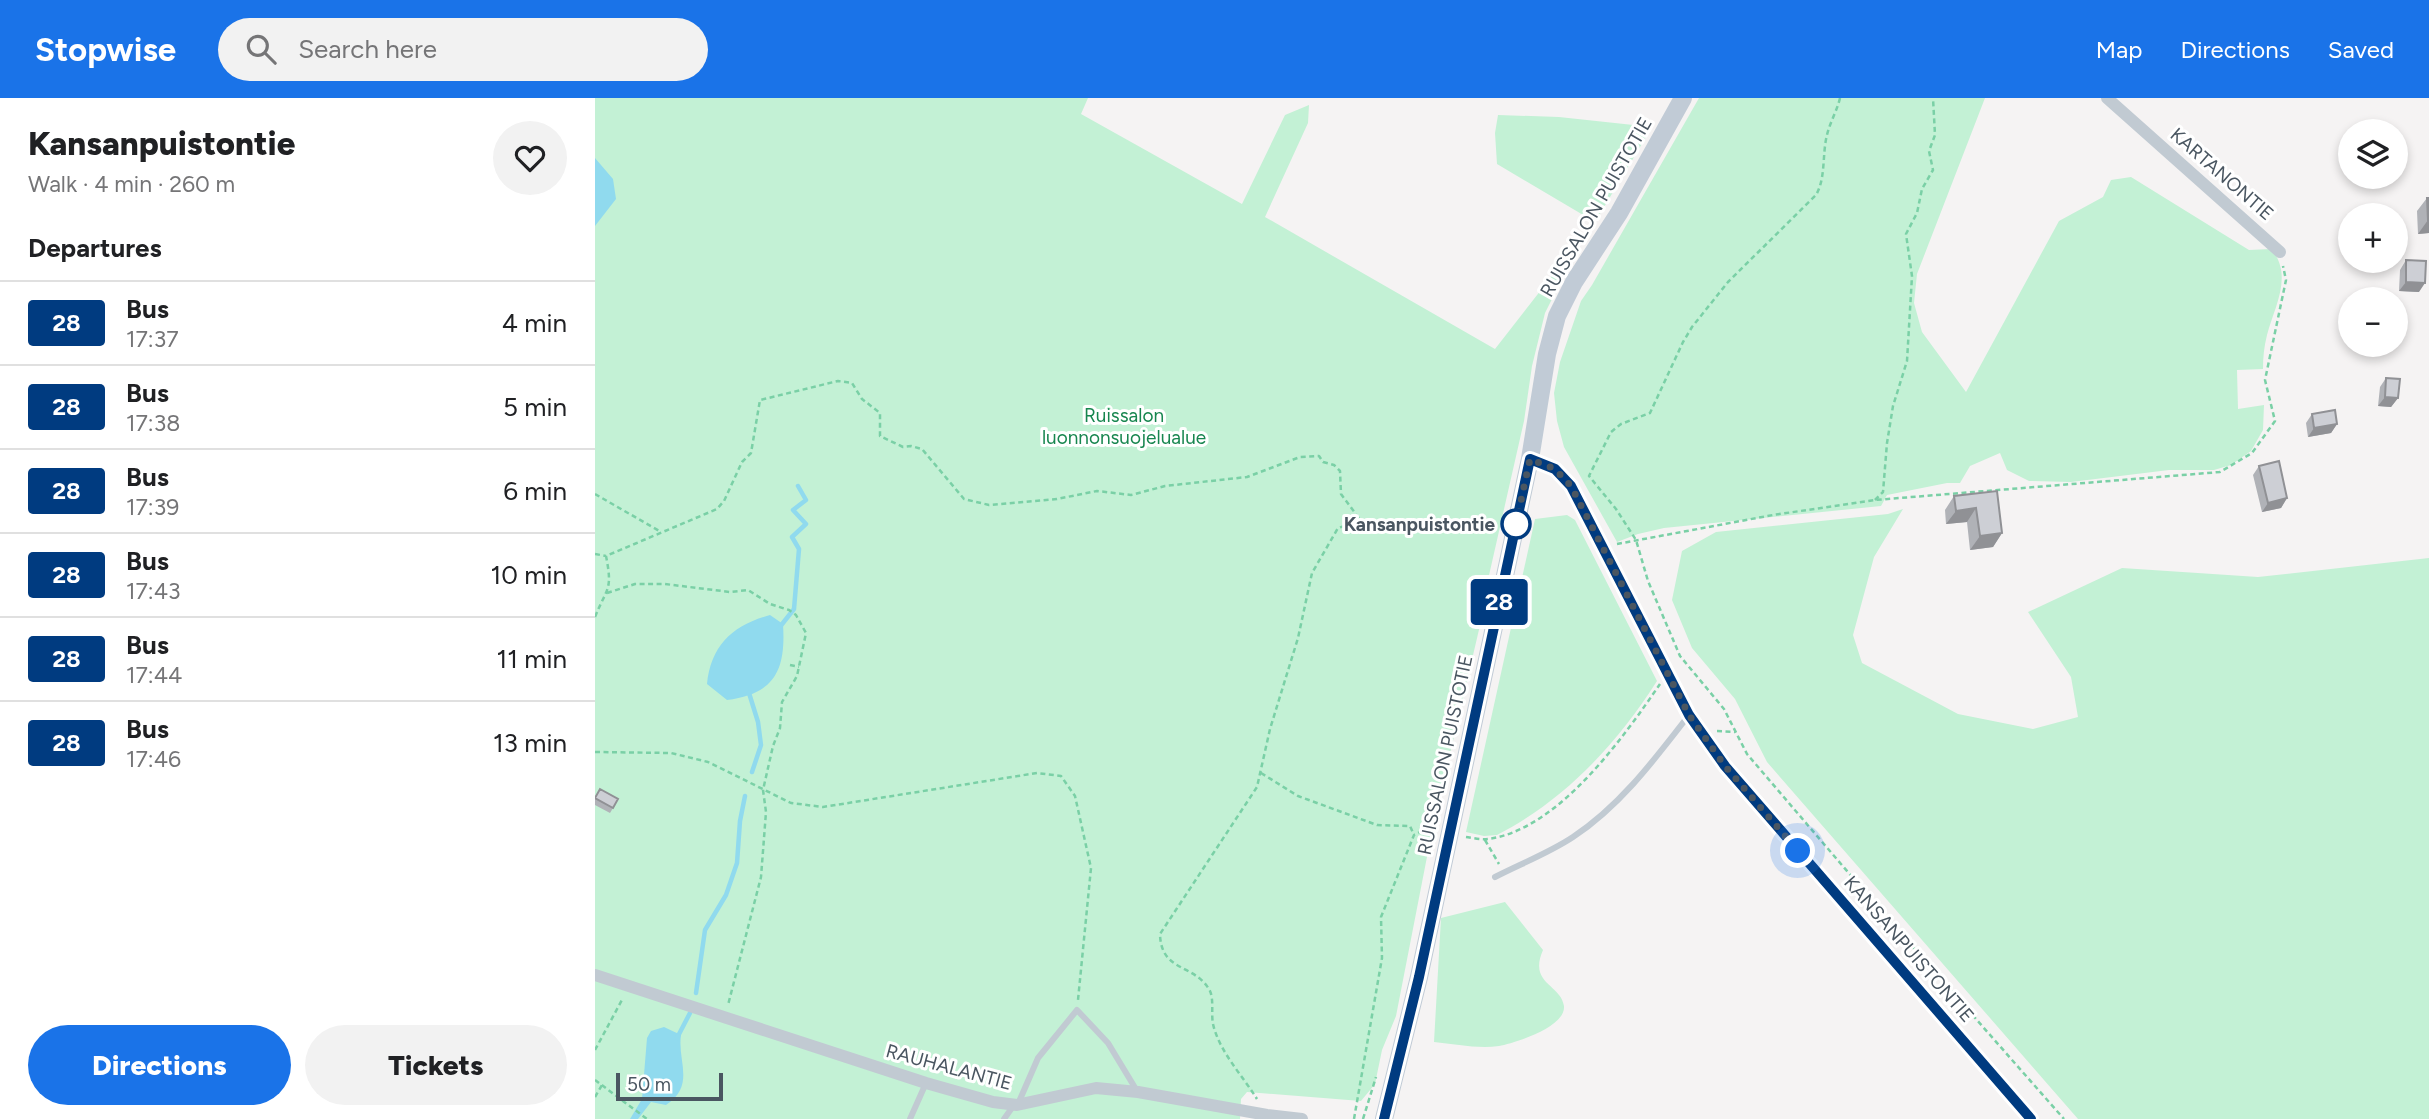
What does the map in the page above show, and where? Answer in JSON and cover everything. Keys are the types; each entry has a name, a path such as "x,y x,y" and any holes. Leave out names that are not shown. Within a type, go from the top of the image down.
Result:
{"street":[{"name":"RUISSALON PUISTOTIE","path":"1384,1119 1419,977 1530,459 1547,354 1557,316 1574,282 1619,213 1682,98"},
{"name":"KARTANONTIE","path":"2107,98 2280,252"},
{"name":"KANSANPUISTONTIE","path":"1530,459 1555,469 1571,486 1689,715 1725,766 2031,1119"},
{"name":"RAUHALANTIE","path":"595,975 926,1083 993,1102 1016,1105 1096,1088 1138,1092 1302,1119"}],"lane":[{"path":"1495,877 1571,839 1605,813 1655,759 1689,715"},
{"path":"1004,1119 1016,1105 1038,1058 1077,1010 1108,1043 1138,1092"},
{"path":"910,1119 926,1083"}],"path":[{"path":"1840,98 1828,134 1821,186 1816,195 1728,282 1683,342 1650,412 1621,424 1611,432 1589,476 1616,509 1636,540 1648,581 1680,656 1724,709 1747,754 1897,930 2064,1119"},
{"path":"1875,500 1883,492 1893,406 1907,361 1912,276 1906,234 1917,213 1922,189 1933,170 1929,151 1935,135 1934,98"},
{"path":"1603,546 1773,515 1875,500 2220,472 2252,453 2275,421 2265,380 2286,280 2280,252"},
{"path":"595,554 606,556 640,544 717,509 742,462 751,453 760,400 838,381 852,383 862,399 880,413 880,436 902,447 922,449 964,499 989,505 1057,499 1097,491 1131,495 1165,486 1247,477 1300,457 1319,456 1323,462 1333,465 1340,471 1341,494 1361,521 1338,528 1312,573 1298,638 1270,729 1257,787 1160,934 1160,949 1174,966 1198,976 1211,993 1213,1025 1228,1057 1267,1115"},
{"path":"595,494 661,533"},
{"path":"595,617 611,580 606,556"},
{"path":"607,593 635,584 665,584 730,592 748,590 769,604 796,615 806,633 797,676 782,702 780,728 763,790 766,812 761,877 724,1018"},
{"path":"790,665 799,667"},
{"path":"1463,836 1485,840 1520,828 1546,813 1580,785 1626,734 1663,680"},
{"path":"595,752 671,753 708,762 792,803 823,807 1037,773 1061,776 1075,796 1091,869 1077,1010"},
{"path":"1260,773 1298,796 1377,825 1410,825 1414,835"},
{"path":"1354,1119 1383,958 1381,917 1414,835 1422,831 1437,832"},
{"path":"1485,840 1504,872"},
{"path":"595,1050 629,987"},
{"path":"1363,1119 1376,1077"},
{"path":"595,1080 646,1118"},
{"path":"595,1097 602,1085"}],"green space":[{"name":"Ruissalon luonnonsuojelualue","path":"595,98 1088,98 1081,114 1242,204 1285,115 1309,105 1308,123 1265,217 1495,349 1566,258 1573,257 1545,313 1485,593 1485,604 1433,826 1396,1016 1382,1050 1375,1084 1361,1101 1247,1092 1241,1099 1240,1119 595,1119"},
{"path":"1699,98 1985,98 1917,274 1914,303 1922,332 1966,392 2059,221 2103,197 2111,180 2131,177 2249,250 2271,249 2278,259 2282,281 2266,339 2263,369 2237,370 2238,409 2264,405 2263,430 2251,451 2231,465 2214,470 2169,470 2071,482 2029,481 2007,470 2000,453 1970,466 1960,483 1947,483 1887,495 1881,506 1664,528 1617,542 1564,447 1557,421 1554,393 1560,362 1581,301"},
{"path":"1498,115 1559,117 1652,127 1595,222 1497,164 1495,133"},
{"path":"1903,509 1874,557 1853,635 1862,663 1958,714 2033,729 2078,717 2071,677 2028,612 2122,568 2258,577 2429,558 2429,1119 2078,1119 1767,762 1735,699 1692,648 1672,600 1682,551 1716,532 1888,514"},
{"path":"1567,515 1575,520 1657,681 1606,749 1567,788 1522,821 1497,835 1484,836 1466,832 1535,519"},
{"path":"1505,902 1543,950 1539,961 1542,977 1562,999 1562,1014 1557,1021 1538,1033 1499,1046 1475,1047 1434,1042 1441,918"}],"water":[{"path":"595,158 613,179 616,199 595,226"},
{"path":"770,615 783,624 782,654 774,677 756,692 727,700 707,684 713,658 735,631"},
{"path":"664,1027 681,1035 683,1081 675,1097 666,1105 651,1102 638,1119 630,1119 642,1099 647,1038 651,1031"}],"building":[{"path":"2429,198 2429,220 2428,220"},
{"path":"2408,260 2426,261 2425,283 2406,282"},
{"path":"2386,378 2400,379 2398,398 2385,397"},
{"path":"2335,410 2337,424 2314,428 2312,414"},
{"path":"2279,461 2287,498 2268,503 2259,466"},
{"path":"1997,491 2002,533 1980,536 1976,508 1956,511 1954,496"},
{"path":"600,789 618,799 613,808 595,798"}],"waterway":[{"path":"779,628 794,609 799,549 792,537 806,524 793,510 806,500 798,486"},
{"path":"749,693 758,722 761,745 752,772"},
{"path":"696,993 705,930 726,895 737,863 745,796"},
{"path":"677,1038 690,1013"}],"bus line":[{"name":"28","path":"1384,1119 1419,977 1530,459 1555,469 1571,486 1689,715 1725,766 2031,1119"}],"place":[{"name":"Kansanpuistontie","path":"1516,524"}],"route":[{"path":"1516,524 1530,459 1555,469 1571,486 1689,715 1725,766 1798,851"}]}
